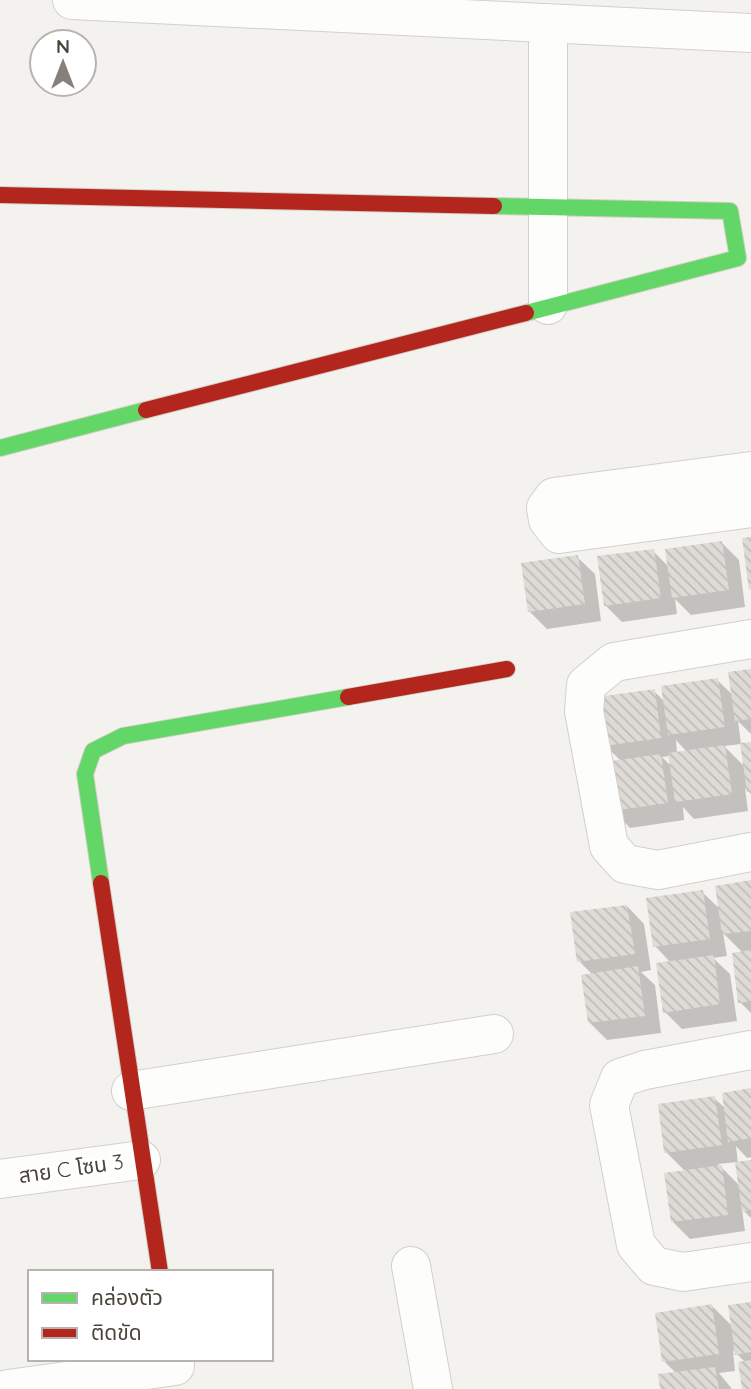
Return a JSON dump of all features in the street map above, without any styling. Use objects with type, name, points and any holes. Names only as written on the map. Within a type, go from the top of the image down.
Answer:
[{"type":"street","points":[[72,0],[751,33]]},
{"type":"street","points":[[548,23],[548,305]]},
{"type":"street","points":[[0,195],[730,211],[738,258],[0,448]]},
{"type":"street","points":[[751,471],[554,497],[546,508],[548,520],[559,534],[751,508]]},
{"type":"street","points":[[751,639],[614,662],[586,685],[584,711],[608,845],[625,864],[658,870],[751,852]]},
{"type":"street","points":[[160,1270],[85,774],[93,751],[123,736],[507,669]]},
{"type":"street","points":[[131,1091],[494,1034]]},
{"type":"street","points":[[751,1050],[645,1070],[620,1078],[608,1105],[636,1245],[654,1266],[683,1272],[751,1262]]},
{"type":"street","name":"สาย C โซน 3","points":[[0,1179],[141,1160]]},
{"type":"street","points":[[411,1266],[433,1389]]},
{"type":"street","points":[[8,1389],[176,1371]]},
{"type":"building","points":[[751,537],[751,589],[749,590],[742,538]]},
{"type":"building","points":[[722,541],[729,590],[672,598],[665,549]]},
{"type":"building","points":[[654,549],[661,598],[604,606],[597,556]]},
{"type":"building","points":[[578,555],[585,604],[528,612],[521,563]]},
{"type":"building","points":[[751,669],[751,719],[735,721],[728,672]]},
{"type":"building","points":[[718,678],[725,727],[668,735],[661,686]]},
{"type":"building","points":[[655,689],[661,738],[604,746],[597,697]]},
{"type":"building","points":[[751,742],[751,791],[747,792],[740,743]]},
{"type":"building","points":[[725,745],[732,794],[675,802],[668,753]]},
{"type":"building","points":[[661,754],[668,803],[611,811],[604,762]]},
{"type":"building","points":[[751,880],[751,931],[722,934],[715,886]]},
{"type":"building","points":[[703,890],[710,939],[653,947],[646,898]]},
{"type":"building","points":[[627,905],[635,954],[577,962],[570,912]]},
{"type":"building","points":[[751,950],[751,1001],[738,1003],[732,953]]},
{"type":"building","points":[[714,955],[720,1004],[663,1013],[656,963]]},
{"type":"building","points":[[638,966],[645,1016],[588,1023],[581,975]]},
{"type":"building","points":[[751,1088],[751,1138],[728,1142],[722,1093]]},
{"type":"building","points":[[715,1096],[722,1145],[664,1153],[658,1104]]},
{"type":"building","points":[[751,1160],[751,1210],[742,1212],[735,1162]]},
{"type":"building","points":[[722,1165],[728,1215],[671,1222],[664,1173]]},
{"type":"building","points":[[751,1302],[751,1352],[735,1355],[728,1305]]},
{"type":"building","points":[[712,1304],[719,1354],[662,1362],[655,1313]]},
{"type":"building","points":[[751,1360],[751,1389],[742,1389],[738,1362]]},
{"type":"building","points":[[715,1367],[719,1389],[660,1389],[658,1374]]},
{"type":"traffic: fast","points":[[494,206],[730,211],[738,258],[526,313]]},
{"type":"traffic: fast","points":[[0,448],[146,410]]},
{"type":"traffic: fast","points":[[101,883],[85,774],[93,751],[123,736],[348,697]]},
{"type":"traffic: jam","points":[[0,195],[494,206]]},
{"type":"traffic: jam","points":[[146,410],[526,313]]},
{"type":"traffic: jam","points":[[348,697],[507,669]]},
{"type":"traffic: jam","points":[[101,883],[160,1270]]}]
